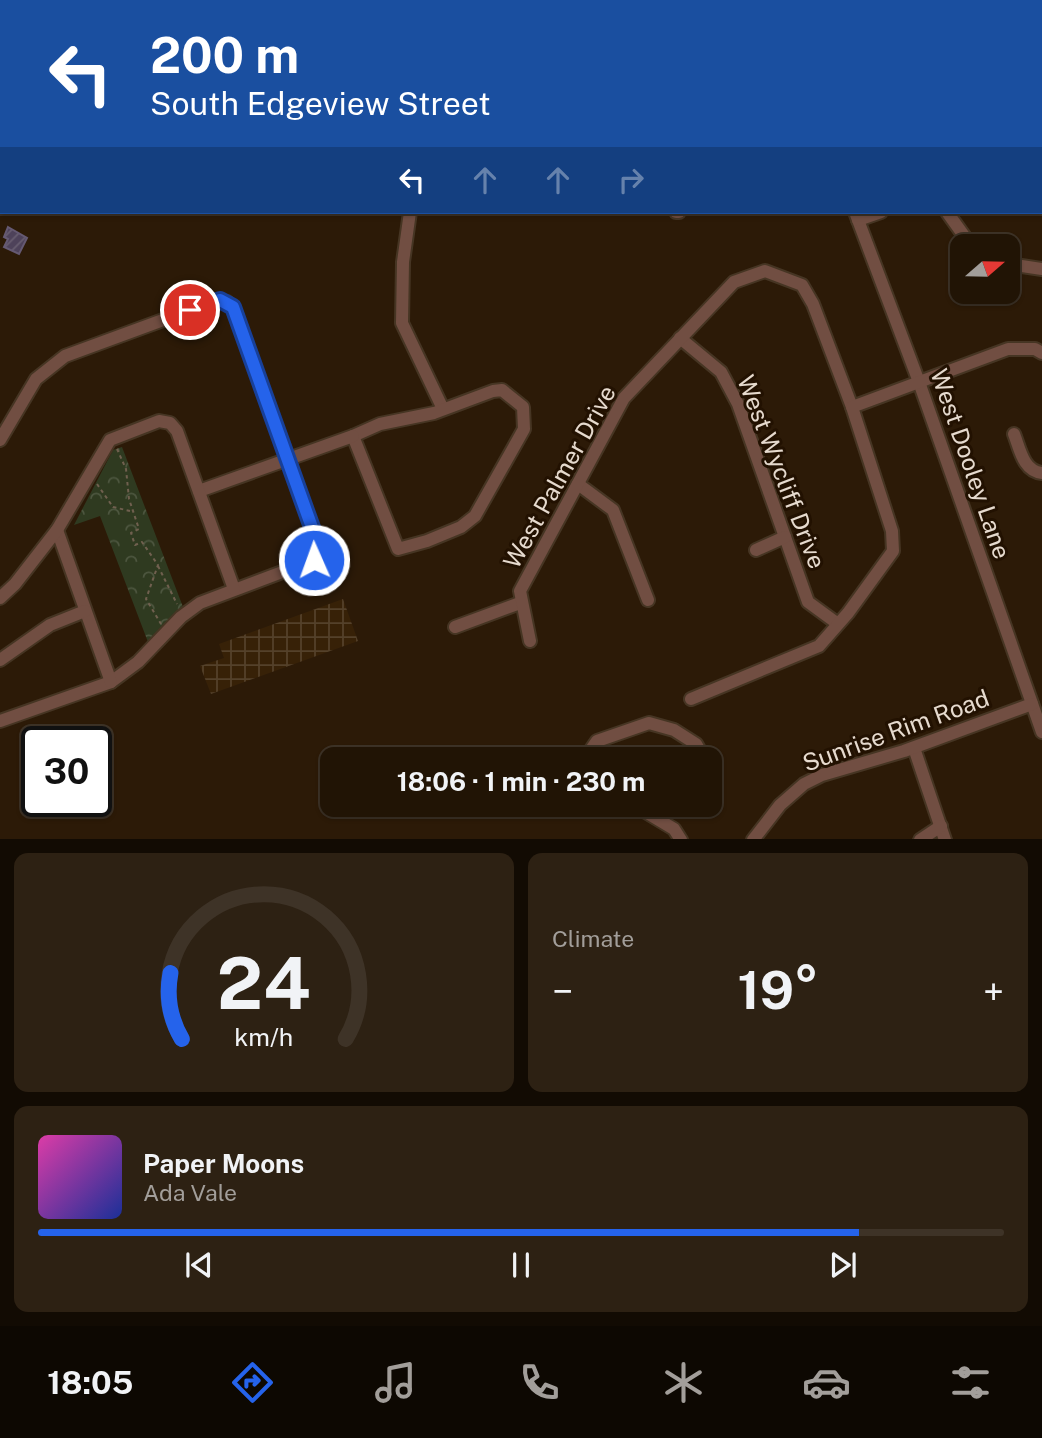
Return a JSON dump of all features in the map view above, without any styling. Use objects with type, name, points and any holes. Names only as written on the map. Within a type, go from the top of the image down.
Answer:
[{"type":"street","points":[[410,214],[403,262],[402,323],[443,410]]},
{"type":"street","points":[[948,214],[963,234]]},
{"type":"street","name":"West Dooley Lane","points":[[857,216],[919,382],[1042,732]]},
{"type":"street","points":[[1020,267],[1041,271]]},
{"type":"street","name":"West Palmer Drive","points":[[530,641],[520,603],[520,591],[624,398],[734,282],[765,271],[783,275],[802,285],[813,304],[852,407],[892,531],[893,551],[838,624]]},
{"type":"street","points":[[0,440],[30,386],[65,356],[212,302],[227,302],[233,307],[319,547],[318,555],[308,562],[200,603],[184,615],[138,663],[111,682],[0,721]]},
{"type":"street","name":"West Wycliff Drive","points":[[680,338],[721,372],[738,404],[808,603],[838,624]]},
{"type":"street","points":[[852,407],[1008,349],[1035,349],[1042,353]]},
{"type":"street","points":[[199,491],[380,424],[406,421],[493,391],[502,390],[523,407],[524,429],[475,516],[444,534],[398,549],[353,436]]},
{"type":"street","points":[[0,598],[15,584],[57,530],[89,478],[103,449],[113,439],[159,421],[170,423],[177,431],[234,589]]},
{"type":"street","points":[[1014,434],[1025,464],[1035,472],[1042,473]]},
{"type":"street","points":[[578,484],[613,510],[648,600]]},
{"type":"street","points":[[57,530],[111,682]]},
{"type":"street","points":[[757,550],[785,537]]},
{"type":"street","points":[[454,627],[520,603]]},
{"type":"street","points":[[0,660],[50,625],[85,611]]},
{"type":"street","points":[[691,699],[819,646],[838,624]]},
{"type":"street","name":"Sunrise Rim Road","points":[[753,839],[780,805],[804,784],[822,775],[914,748],[1032,704]]},
{"type":"street","points":[[593,747],[597,741],[649,723],[674,730],[698,747]]},
{"type":"street","points":[[914,748],[945,839]]},
{"type":"street","points":[[655,817],[674,829],[681,839]]},
{"type":"street","points":[[920,839],[941,826]]},
{"type":"path","points":[[113,439],[126,469],[131,511],[139,530],[131,533],[135,545],[142,542],[158,565],[166,586],[184,615]]},
{"type":"path","points":[[89,478],[113,507],[125,512],[131,511]]},
{"type":"path","points":[[158,565],[146,599],[168,631]]},
{"type":"shaded area","points":[[343,599],[358,641],[211,694],[200,666],[224,658],[219,644]]},
{"type":"green space","points":[[122,447],[183,607],[148,642],[100,516],[74,525],[113,450]]},
{"type":"building","points":[[8,227],[27,238],[19,254],[4,247],[8,239],[4,237]]},
{"type":"route","points":[[190,310],[220,300],[233,307],[319,547],[314,560]]}]
